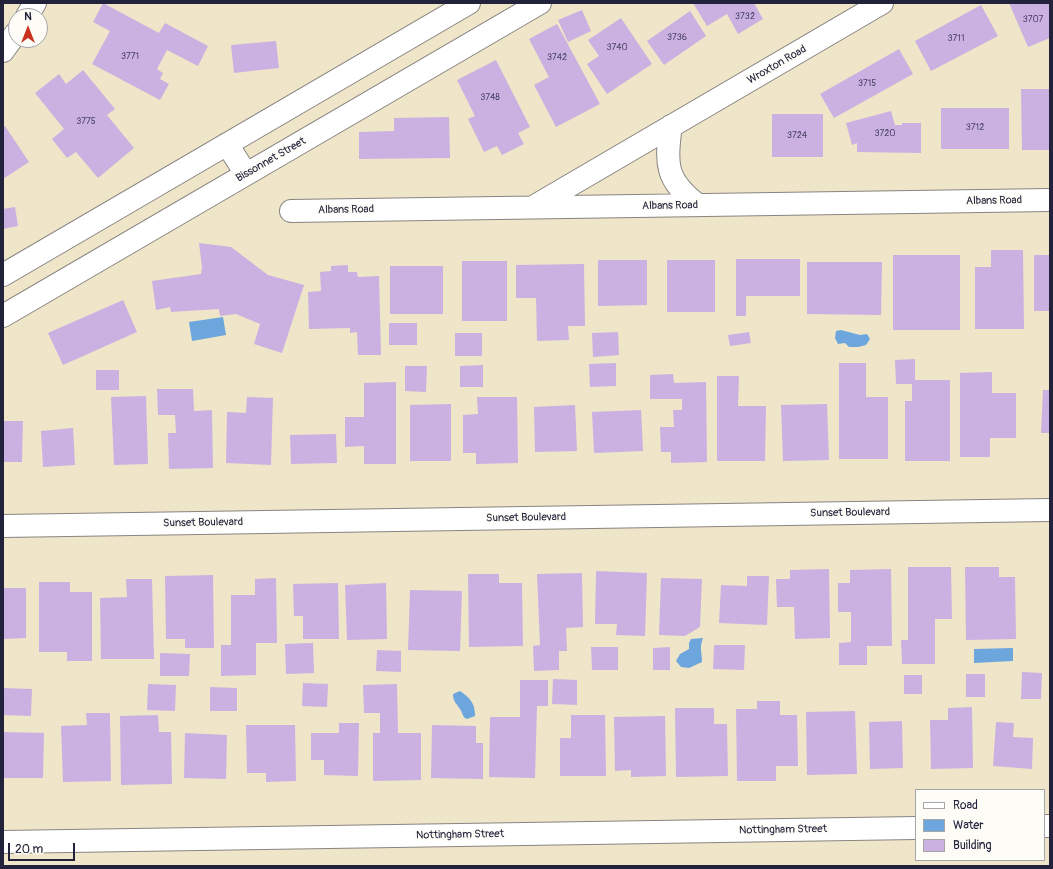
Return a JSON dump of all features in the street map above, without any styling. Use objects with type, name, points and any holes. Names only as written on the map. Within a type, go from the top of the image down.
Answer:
[{"type":"street","points":[[3,275],[469,3]]},
{"type":"street","name":"Bissonnet Street","points":[[3,316],[540,3]]},
{"type":"street","name":"Wroxton Road","points":[[532,208],[882,3]]},
{"type":"street","points":[[671,126],[668,146],[668,164],[673,180],[684,195],[698,205]]},
{"type":"street","points":[[228,144],[246,174]]},
{"type":"street","name":"Albans Road","points":[[291,211],[1050,200]]},
{"type":"street","name":"Sunset Boulevard","points":[[3,526],[1050,510]]},
{"type":"street","name":"Nottingham Street","points":[[3,842],[915,828]]},
{"type":"water","points":[[223,317],[226,335],[192,341],[189,322]]},
{"type":"water","points":[[841,330],[860,335],[867,334],[870,339],[866,345],[858,347],[849,347],[845,343],[838,344],[835,338],[836,331]]},
{"type":"water","points":[[703,638],[701,648],[702,662],[689,668],[681,667],[676,661],[680,654],[689,649],[691,639]]},
{"type":"water","points":[[1013,648],[1013,661],[974,663],[974,649]]},
{"type":"water","points":[[460,691],[471,701],[475,716],[467,719],[463,716],[453,696],[453,694]]},
{"type":"building","points":[[103,3],[159,33],[165,23],[208,46],[198,66],[167,50],[157,69],[163,73],[160,79],[169,84],[160,100],[92,64],[110,31],[93,22]]},
{"type":"building","points":[[693,3],[754,3],[763,19],[738,34],[727,14],[707,26]]},
{"type":"building","points":[[1009,3],[1050,3],[1050,38],[1028,47]]},
{"type":"building","points":[[981,5],[998,36],[931,71],[915,41]]},
{"type":"building","points":[[582,10],[591,31],[568,42],[558,20]]},
{"type":"building","points":[[690,11],[706,36],[664,65],[647,41]]},
{"type":"building","points":[[621,18],[652,64],[607,94],[587,64],[599,56],[588,40]]},
{"type":"building","points":[[557,24],[600,104],[556,127],[534,85],[549,77],[529,39]]},
{"type":"building","points":[[276,41],[279,68],[234,73],[231,45]]},
{"type":"building","points":[[899,49],[913,74],[834,118],[820,94]]},
{"type":"building","points":[[496,60],[530,127],[518,133],[524,144],[502,155],[497,146],[484,152],[468,119],[475,116],[457,80]]},
{"type":"building","points":[[83,70],[115,109],[107,115],[134,148],[98,178],[76,152],[67,158],[52,139],[64,129],[35,93],[59,74],[66,84]]},
{"type":"building","points":[[1021,89],[1050,89],[1050,150],[1022,150]]},
{"type":"building","points":[[941,108],[1009,108],[1009,149],[941,149]]},
{"type":"building","points":[[891,111],[895,125],[902,125],[902,123],[921,123],[921,153],[857,152],[857,143],[852,145],[846,123]]},
{"type":"building","points":[[772,114],[823,114],[823,157],[772,157]]},
{"type":"building","points":[[449,117],[450,158],[359,159],[359,132],[394,131],[394,118]]},
{"type":"building","points":[[5,126],[29,162],[3,179],[3,128]]},
{"type":"building","points":[[15,207],[18,226],[3,229],[3,209]]},
{"type":"building","points":[[199,243],[231,247],[268,275],[304,285],[282,353],[254,344],[260,324],[236,314],[220,316],[219,309],[171,312],[170,307],[156,310],[152,281],[201,274],[202,267]]},
{"type":"building","points":[[991,250],[1023,250],[1024,329],[975,329],[975,267],[991,267]]},
{"type":"building","points":[[893,255],[960,255],[960,330],[893,330]]},
{"type":"building","points":[[1034,255],[1050,255],[1050,311],[1034,311]]},
{"type":"building","points":[[736,259],[800,259],[800,296],[746,296],[746,316],[736,316]]},
{"type":"building","points":[[598,260],[647,260],[647,305],[598,306]]},
{"type":"building","points":[[667,260],[715,260],[715,312],[667,312]]},
{"type":"building","points":[[462,261],[507,261],[507,321],[462,321]]},
{"type":"building","points":[[807,262],[882,262],[881,315],[807,314]]},
{"type":"building","points":[[584,264],[585,326],[568,326],[569,340],[537,341],[536,298],[516,298],[516,265]]},
{"type":"building","points":[[348,265],[348,272],[357,272],[358,277],[379,276],[381,355],[358,355],[357,332],[350,333],[350,328],[309,329],[308,292],[321,291],[320,272],[331,271],[331,266]]},
{"type":"building","points":[[390,266],[443,266],[443,314],[390,314]]},
{"type":"building","points":[[123,300],[137,332],[63,365],[48,333]]},
{"type":"building","points":[[389,323],[417,323],[417,345],[389,345]]},
{"type":"building","points":[[618,332],[619,355],[593,357],[592,333]]},
{"type":"building","points":[[749,332],[751,343],[730,346],[728,335]]},
{"type":"building","points":[[455,333],[482,333],[482,356],[455,356]]},
{"type":"building","points":[[915,359],[915,380],[950,380],[950,461],[905,461],[905,401],[912,401],[912,384],[896,384],[895,360]]},
{"type":"building","points":[[616,363],[616,386],[590,387],[589,364]]},
{"type":"building","points":[[839,363],[866,363],[866,397],[888,397],[888,459],[839,459]]},
{"type":"building","points":[[483,365],[483,387],[460,387],[460,366]]},
{"type":"building","points":[[405,366],[427,366],[426,392],[405,391]]},
{"type":"building","points":[[96,370],[119,370],[119,390],[96,390]]},
{"type":"building","points":[[992,372],[992,393],[1016,393],[1016,438],[990,438],[990,457],[960,457],[960,373]]},
{"type":"building","points":[[673,374],[674,383],[706,382],[707,462],[671,463],[671,452],[661,452],[660,427],[674,427],[673,410],[682,410],[682,399],[650,399],[650,375]]},
{"type":"building","points":[[717,376],[739,376],[738,406],[766,406],[765,461],[717,461]]},
{"type":"building","points":[[396,382],[396,464],[364,464],[364,446],[345,447],[345,417],[364,417],[364,383]]},
{"type":"building","points":[[157,389],[193,389],[194,411],[212,410],[213,468],[169,469],[168,433],[176,433],[175,415],[158,415]]},
{"type":"building","points":[[1043,390],[1050,390],[1050,433],[1041,433]]},
{"type":"building","points":[[146,396],[148,464],[114,465],[111,397]]},
{"type":"building","points":[[247,397],[273,398],[271,465],[226,463],[227,412],[246,413]]},
{"type":"building","points":[[477,397],[517,397],[518,463],[476,464],[476,453],[463,453],[463,415],[478,414]]},
{"type":"building","points":[[451,404],[451,461],[410,461],[410,405]]},
{"type":"building","points":[[827,404],[829,460],[783,461],[781,405]]},
{"type":"building","points":[[575,405],[577,451],[535,452],[534,407]]},
{"type":"building","points":[[641,410],[643,451],[594,453],[592,412]]},
{"type":"building","points":[[3,421],[23,421],[22,462],[3,462]]},
{"type":"building","points":[[73,428],[75,465],[43,467],[41,431]]},
{"type":"building","points":[[336,434],[337,463],[291,464],[290,435]]},
{"type":"building","points":[[908,567],[951,567],[952,619],[935,619],[935,664],[902,664],[901,640],[908,640]]},
{"type":"building","points":[[965,567],[999,567],[999,577],[1015,577],[1016,639],[966,640]]},
{"type":"building","points":[[829,569],[830,638],[795,639],[794,607],[777,607],[776,579],[790,579],[790,570]]},
{"type":"building","points":[[891,569],[892,646],[867,646],[867,665],[839,665],[839,643],[851,642],[851,612],[838,612],[838,583],[850,583],[850,570]]},
{"type":"building","points":[[596,571],[647,573],[645,636],[616,635],[617,624],[595,624]]},
{"type":"building","points":[[582,573],[583,627],[566,628],[567,651],[559,651],[559,670],[534,671],[533,646],[540,645],[537,574]]},
{"type":"building","points":[[468,574],[499,574],[499,583],[522,583],[523,646],[469,647]]},
{"type":"building","points":[[213,575],[214,648],[185,648],[185,639],[166,639],[165,576]]},
{"type":"building","points":[[747,576],[769,576],[767,625],[719,623],[721,585],[747,586]]},
{"type":"building","points":[[276,578],[277,643],[256,643],[256,675],[221,676],[221,645],[231,645],[231,595],[255,595],[255,579]]},
{"type":"building","points":[[661,578],[702,579],[700,627],[685,636],[659,635]]},
{"type":"building","points":[[126,579],[152,579],[154,659],[101,659],[100,598],[127,597]]},
{"type":"building","points":[[39,582],[70,582],[70,592],[92,592],[92,661],[67,661],[67,652],[39,652]]},
{"type":"building","points":[[338,583],[339,639],[303,639],[303,616],[294,616],[293,584]]},
{"type":"building","points":[[386,583],[387,639],[347,640],[345,585]]},
{"type":"building","points":[[3,588],[26,588],[26,638],[3,639]]},
{"type":"building","points":[[410,590],[462,591],[460,651],[408,650]]},
{"type":"building","points":[[313,643],[314,673],[286,674],[285,644]]},
{"type":"building","points":[[714,645],[745,645],[744,670],[713,669]]},
{"type":"building","points":[[591,647],[618,647],[618,670],[592,670]]},
{"type":"building","points":[[670,647],[670,670],[653,670],[653,648]]},
{"type":"building","points":[[377,650],[401,651],[401,672],[376,671]]},
{"type":"building","points":[[160,653],[190,654],[189,676],[160,676]]},
{"type":"building","points":[[1022,672],[1042,673],[1041,699],[1021,699]]},
{"type":"building","points":[[966,674],[985,674],[985,697],[966,697]]},
{"type":"building","points":[[904,675],[922,675],[922,694],[904,694]]},
{"type":"building","points":[[553,679],[577,680],[577,705],[552,704]]},
{"type":"building","points":[[520,680],[548,680],[548,706],[537,706],[535,778],[489,777],[490,717],[520,717]]},
{"type":"building","points":[[303,683],[328,684],[327,707],[302,706]]},
{"type":"building","points":[[148,684],[176,685],[175,711],[147,710]]},
{"type":"building","points":[[397,684],[398,733],[421,733],[421,780],[373,781],[373,733],[380,733],[380,713],[364,713],[363,685]]},
{"type":"building","points":[[210,687],[237,688],[237,711],[210,711]]},
{"type":"building","points":[[3,688],[32,689],[31,716],[3,715]]},
{"type":"building","points":[[757,701],[780,701],[780,715],[797,715],[798,766],[776,766],[776,781],[737,781],[736,709],[757,709]]},
{"type":"building","points":[[972,707],[973,768],[931,769],[930,720],[948,720],[948,708]]},
{"type":"building","points":[[675,708],[714,708],[714,724],[727,724],[728,776],[676,777]]},
{"type":"building","points":[[855,711],[857,774],[807,775],[806,712]]},
{"type":"building","points":[[86,713],[110,713],[111,781],[63,782],[61,726],[87,725]]},
{"type":"building","points":[[158,715],[159,732],[171,732],[172,784],[121,785],[120,716]]},
{"type":"building","points":[[571,715],[605,715],[606,776],[560,776],[560,738],[571,738]]},
{"type":"building","points":[[665,716],[666,776],[631,777],[631,770],[615,771],[614,717]]},
{"type":"building","points":[[902,721],[903,768],[870,769],[869,722]]},
{"type":"building","points":[[996,722],[1014,723],[1013,737],[1033,738],[1032,769],[993,766]]},
{"type":"building","points":[[339,723],[359,723],[358,776],[324,775],[324,760],[311,760],[311,733],[339,733]]},
{"type":"building","points":[[246,725],[295,725],[296,781],[266,782],[266,773],[247,773]]},
{"type":"building","points":[[432,725],[476,726],[476,743],[483,743],[483,779],[431,778]]},
{"type":"building","points":[[4,732],[44,733],[43,778],[3,778]]},
{"type":"building","points":[[185,733],[227,735],[226,779],[184,778]]}]
